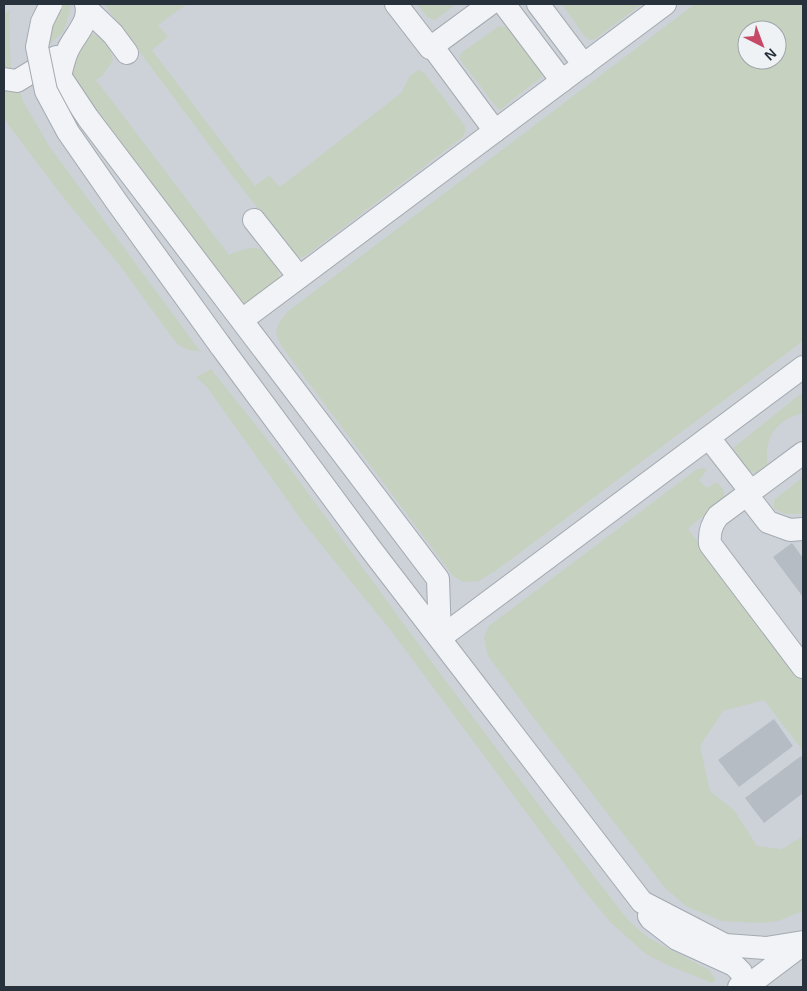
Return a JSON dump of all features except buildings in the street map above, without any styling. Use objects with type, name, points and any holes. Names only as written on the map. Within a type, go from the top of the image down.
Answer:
[{"type":"lane","points":[[51,4],[42,22],[37,47],[46,90],[68,132],[116,201],[370,548],[642,902],[651,919],[677,939],[734,965],[741,972],[744,981],[739,987]]},
{"type":"lane","points":[[396,4],[430,48],[490,4]]},
{"type":"lane","points":[[504,4],[577,70]]},
{"type":"lane","points":[[520,4],[577,70]]},
{"type":"lane","points":[[538,4],[577,70]]},
{"type":"lane","points":[[550,4],[577,70]]},
{"type":"lane","points":[[242,320],[665,4]]},
{"type":"lane","points":[[87,6],[83,28],[67,50],[60,76],[88,118],[438,578],[440,638]]},
{"type":"lane","points":[[87,6],[113,34],[127,53]]},
{"type":"lane","points":[[432,46],[495,131]]},
{"type":"lane","points":[[4,79],[17,81],[67,50]]},
{"type":"lane","points":[[254,220],[299,277]]},
{"type":"lane","points":[[440,638],[803,367]]},
{"type":"lane","points":[[705,440],[739,495],[747,494]]},
{"type":"lane","points":[[803,453],[718,516],[710,531],[710,544],[803,667]]},
{"type":"lane","points":[[747,494],[768,522],[790,530],[803,529]]},
{"type":"lane","points":[[642,902],[726,945],[766,948],[803,943]]},
{"type":"lane","points":[[746,987],[803,943]]},
{"type":"shaded area","points":[[4,4],[803,4],[803,987],[4,987]]},
{"type":"green space","points":[[56,4],[71,4],[63,32],[48,46]]},
{"type":"green space","points":[[104,4],[187,4],[158,25],[168,37],[152,50],[255,186],[269,175],[280,187],[401,93],[410,76],[418,70],[426,75],[465,126],[465,132],[463,137],[304,257],[296,257],[230,173]]},
{"type":"green space","points":[[417,4],[456,4],[435,20],[428,18]]},
{"type":"green space","points":[[562,4],[642,4],[591,40],[585,37]]},
{"type":"green space","points":[[695,4],[803,4],[803,341],[498,569],[479,581],[463,582],[453,576],[282,347],[276,332],[287,312]]},
{"type":"green space","points":[[10,9],[11,70],[4,68],[4,14]]},
{"type":"green space","points":[[499,26],[507,27],[542,76],[500,110],[459,58],[461,53]]},
{"type":"green space","points":[[91,33],[106,44],[111,51],[113,60],[103,75],[96,80],[229,255],[247,249],[260,249],[267,254],[278,270],[279,279],[247,304],[239,304],[68,83],[78,40]]},
{"type":"green space","points":[[4,87],[19,89],[23,101],[49,146],[200,351],[188,350],[177,344],[118,263],[66,201],[4,119]]},
{"type":"green space","points":[[211,369],[289,467],[439,672],[628,920],[647,937],[709,970],[716,980],[712,983],[665,964],[646,954],[611,923],[583,889],[392,632],[302,521],[207,387],[196,377]]},
{"type":"green space","points":[[803,392],[803,413],[785,420],[779,425],[770,439],[767,456],[768,466],[758,474],[754,473],[743,464],[733,448]]},
{"type":"green space","points":[[704,468],[707,470],[699,480],[707,488],[717,482],[723,489],[725,497],[688,529],[803,680],[803,751],[764,700],[723,711],[700,746],[710,791],[734,810],[757,846],[782,849],[803,836],[803,911],[778,921],[759,923],[721,921],[686,906],[665,888],[488,656],[484,637],[489,626],[697,469]]},
{"type":"green space","points":[[803,477],[803,514],[785,514],[774,509],[774,500]]}]
